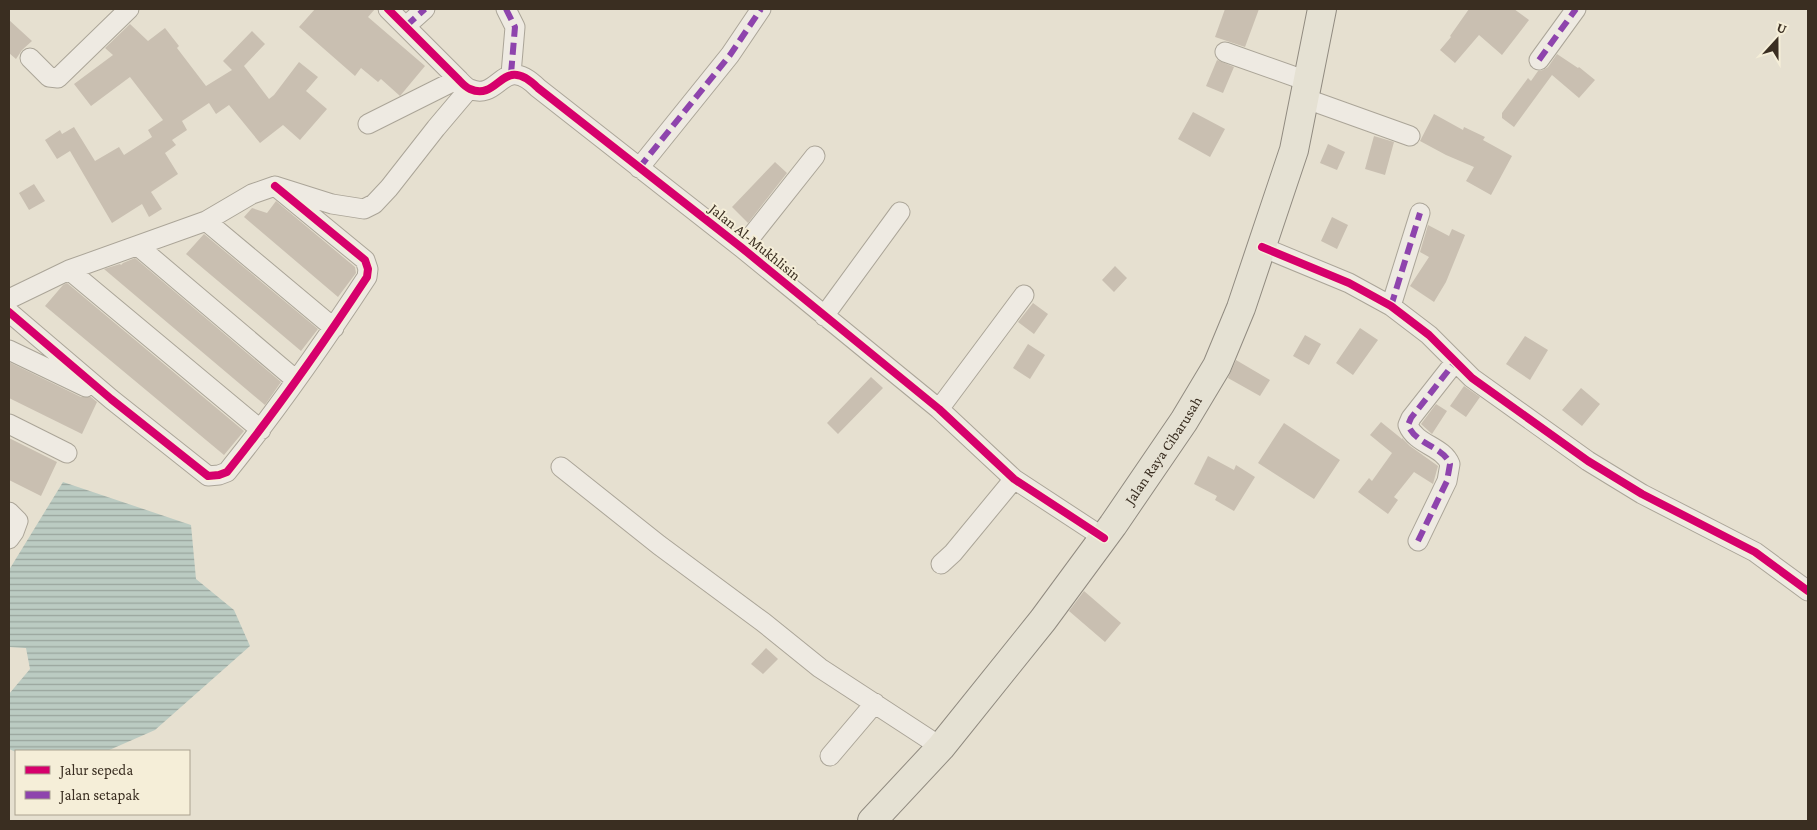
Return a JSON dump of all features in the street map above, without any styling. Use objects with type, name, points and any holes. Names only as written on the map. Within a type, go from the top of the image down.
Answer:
[{"type":"main road","name":"Jalan Raya Cibarusah","points":[[872,821],[941,747],[1043,620],[1104,538],[1184,421],[1217,366],[1241,308],[1294,150],[1322,9]]},
{"type":"street","points":[[30,58],[49,76],[58,78],[129,9]]},
{"type":"street","points":[[388,9],[463,84],[480,91],[494,86],[511,74],[515,28],[506,9]]},
{"type":"street","points":[[406,26],[425,9]]},
{"type":"street","points":[[639,168],[730,55],[761,9]]},
{"type":"street","points":[[1540,60],[1576,9]]},
{"type":"street","points":[[1225,52],[1305,90],[1410,136]]},
{"type":"street","name":"Jalan Al-Mukhlisin","points":[[511,74],[520,74],[528,78],[538,88],[742,248],[939,409],[1014,479],[1104,538]]},
{"type":"street","points":[[368,124],[463,84]]},
{"type":"street","points":[[9,299],[69,270],[206,221],[252,194],[275,186],[332,204],[364,209],[374,204],[389,188],[436,128],[463,84]]},
{"type":"street","points":[[742,248],[815,156]]},
{"type":"street","points":[[9,312],[111,399],[208,476],[227,472],[261,430],[334,328],[367,277],[366,260],[275,186]]},
{"type":"street","points":[[824,316],[900,212]]},
{"type":"street","points":[[1391,306],[1420,213]]},
{"type":"street","points":[[206,221],[334,328]]},
{"type":"street","points":[[138,246],[296,380]]},
{"type":"street","points":[[1262,247],[1349,283],[1391,306],[1429,335],[1472,378],[1600,468],[1649,497],[1755,552],[1808,591]]},
{"type":"street","points":[[69,270],[261,430]]},
{"type":"street","points":[[939,409],[1024,295]]},
{"type":"street","points":[[9,350],[111,399]]},
{"type":"street","points":[[1418,540],[1447,481],[1450,464],[1445,456],[1412,433],[1408,425],[1411,418],[1455,362]]},
{"type":"street","points":[[9,424],[67,453]]},
{"type":"street","points":[[561,467],[659,545],[763,622],[820,668],[941,747]]},
{"type":"street","points":[[941,564],[953,553],[1014,479]]},
{"type":"street","points":[[9,512],[18,521],[11,536]]},
{"type":"street","points":[[830,756],[875,703]]},
{"type":"shaded area","points":[[63,482],[191,525],[196,579],[234,610],[250,646],[155,730],[109,750],[15,750],[15,752],[9,749],[9,694],[30,669],[26,648],[9,647],[9,570]]},
{"type":"building","points":[[315,9],[375,9],[368,17],[425,66],[400,96],[381,79],[378,82],[361,68],[355,76],[299,27]]},
{"type":"building","points":[[1225,9],[1259,9],[1245,47],[1215,37]]},
{"type":"building","points":[[1469,9],[1514,9],[1529,20],[1502,55],[1479,35],[1455,63],[1440,50]]},
{"type":"building","points":[[9,20],[32,41],[16,59],[9,53]]},
{"type":"building","points":[[130,24],[148,41],[165,28],[179,46],[177,48],[206,86],[232,70],[223,61],[252,31],[265,44],[244,66],[269,99],[299,62],[318,77],[306,91],[327,109],[300,140],[283,125],[260,143],[229,105],[216,114],[209,103],[182,121],[187,130],[172,140],[176,145],[165,153],[178,174],[151,192],[162,209],[149,217],[142,204],[112,223],[70,151],[57,159],[45,140],[60,130],[62,134],[74,127],[95,161],[119,147],[124,155],[152,137],[148,130],[163,120],[130,77],[91,106],[74,84],[113,55],[105,48]]},
{"type":"building","points":[[1557,54],[1579,67],[1595,80],[1579,98],[1552,75],[1514,127],[1502,118],[1502,113],[1528,78],[1531,81],[1538,71],[1548,67]]},
{"type":"building","points":[[1217,60],[1234,67],[1223,93],[1206,86]]},
{"type":"building","points":[[1193,112],[1225,129],[1210,157],[1178,139]]},
{"type":"building","points":[[1434,114],[1463,130],[1464,127],[1485,137],[1483,140],[1512,156],[1491,195],[1466,181],[1474,167],[1420,141]]},
{"type":"building","points":[[1374,136],[1394,142],[1385,175],[1365,169]]},
{"type":"building","points":[[1328,144],[1345,152],[1337,170],[1320,163]]},
{"type":"building","points":[[775,162],[787,173],[748,223],[732,207]]},
{"type":"building","points":[[34,184],[45,201],[29,210],[19,193]]},
{"type":"building","points":[[276,201],[355,267],[356,273],[338,297],[244,217],[252,208],[267,213]]},
{"type":"building","points":[[1332,217],[1348,225],[1337,249],[1321,241]]},
{"type":"building","points":[[1428,225],[1449,236],[1452,229],[1465,235],[1446,282],[1434,302],[1410,286],[1429,257],[1420,252]]},
{"type":"building","points":[[204,234],[318,329],[301,351],[186,254]]},
{"type":"building","points":[[135,258],[281,382],[265,405],[104,269],[121,265]]},
{"type":"building","points":[[1115,266],[1127,278],[1114,292],[1102,280]]},
{"type":"building","points":[[67,283],[244,431],[224,455],[45,306],[63,285]]},
{"type":"building","points":[[1033,303],[1048,314],[1034,334],[1018,322]]},
{"type":"building","points":[[1360,328],[1378,340],[1353,375],[1336,363]]},
{"type":"building","points":[[1305,335],[1321,344],[1309,365],[1293,356]]},
{"type":"building","points":[[1525,336],[1548,350],[1530,380],[1506,364]]},
{"type":"building","points":[[1028,344],[1045,355],[1030,379],[1013,368]]},
{"type":"building","points":[[1236,360],[1270,380],[1260,396],[1228,378]]},
{"type":"building","points":[[9,362],[81,397],[91,397],[97,402],[82,434],[9,398]]},
{"type":"building","points":[[871,377],[883,388],[838,434],[827,423]]},
{"type":"building","points":[[1464,386],[1480,397],[1466,417],[1450,406]]},
{"type":"building","points":[[1581,388],[1600,404],[1582,426],[1562,410]]},
{"type":"building","points":[[1436,404],[1447,411],[1432,434],[1421,424]]},
{"type":"building","points":[[1381,422],[1438,466],[1433,484],[1414,472],[1394,497],[1398,500],[1388,514],[1358,492],[1369,478],[1372,481],[1392,453],[1370,435]]},
{"type":"building","points":[[1284,423],[1340,460],[1314,499],[1258,463]]},
{"type":"building","points":[[9,438],[57,462],[41,496],[9,480]]},
{"type":"building","points":[[1208,456],[1234,470],[1236,465],[1255,477],[1234,511],[1215,500],[1217,496],[1194,484]]},
{"type":"building","points":[[1084,591],[1121,623],[1105,642],[1069,611]]},
{"type":"building","points":[[766,648],[778,659],[763,674],[751,664]]},
{"type":"marked path","points":[[406,26],[425,9]]},
{"type":"marked path","points":[[506,9],[515,27],[511,74]]},
{"type":"marked path","points":[[639,168],[730,55],[761,9]]},
{"type":"marked path","points":[[1539,60],[1576,9]]},
{"type":"marked path","points":[[1391,306],[1420,213]]},
{"type":"marked path","points":[[1418,541],[1447,481],[1450,464],[1442,453],[1417,437],[1408,425],[1411,418],[1455,362]]},
{"type":"cycle path","points":[[388,9],[468,88],[480,91],[488,89],[509,76],[516,75],[526,78],[742,248],[939,409],[1014,479],[1104,538]]},
{"type":"cycle path","points":[[9,312],[111,399],[208,476],[227,472],[264,425],[367,277],[368,269],[365,260],[275,186]]},
{"type":"cycle path","points":[[1262,247],[1349,283],[1391,306],[1429,335],[1472,378],[1588,461],[1642,494],[1755,552],[1808,591]]}]
